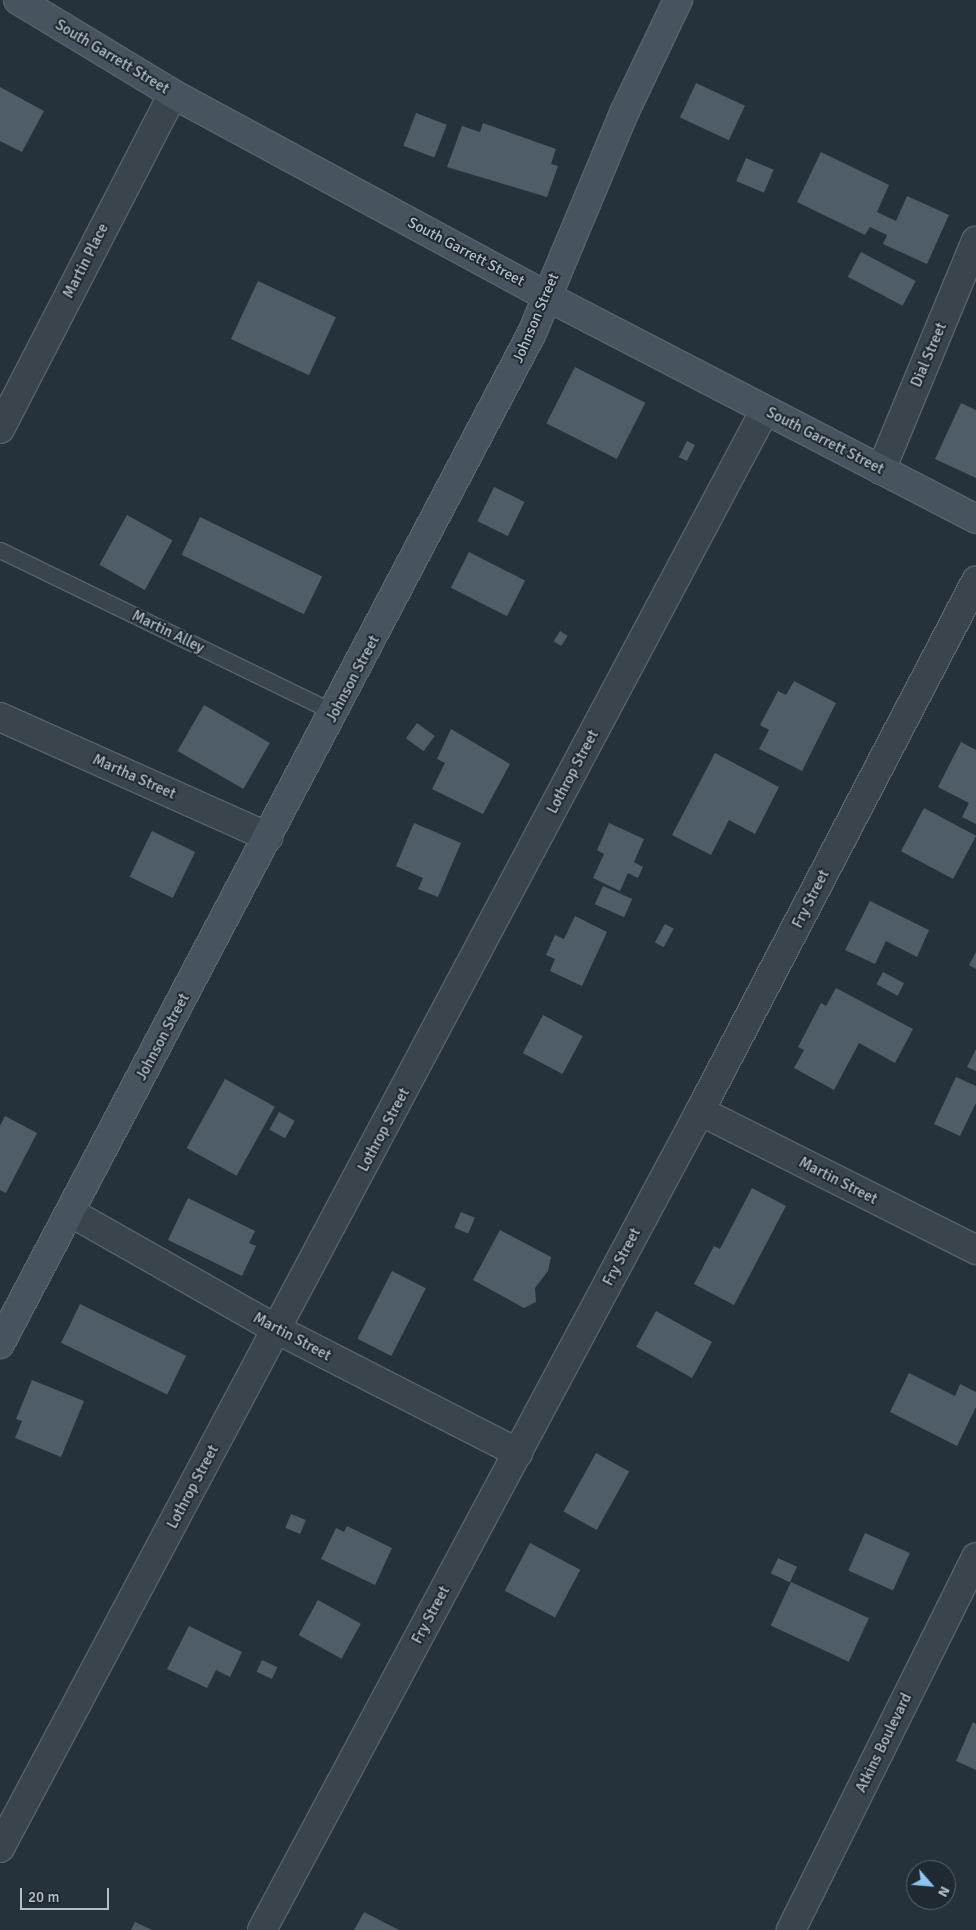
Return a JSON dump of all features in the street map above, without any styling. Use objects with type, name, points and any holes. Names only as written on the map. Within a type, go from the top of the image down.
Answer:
[{"type":"street","name":"South Garrett Street","points":[[18,0],[173,94],[546,296],[976,519]]},
{"type":"street","name":"Johnson Street","points":[[0,1344],[335,713],[532,333],[546,296],[678,0]]},
{"type":"street","name":"Martin Place","points":[[0,429],[173,94]]},
{"type":"street","name":"Dial Street","points":[[881,470],[976,241]]},
{"type":"street","name":"Lothrop Street","points":[[0,1848],[278,1330],[765,410]]},
{"type":"street","name":"Fry Street","points":[[262,1930],[700,1111],[976,581]]},
{"type":"street","name":"Martha Street","points":[[0,717],[268,837]]},
{"type":"street","name":"Martin Street","points":[[700,1111],[976,1250]]},
{"type":"street","name":"Martin Street","points":[[70,1212],[278,1330],[518,1454]]},
{"type":"street","name":"Atkins Boulevard","points":[[791,1930],[976,1557]]},
{"type":"lane","name":"Martin Alley","points":[[0,550],[335,713]]},
{"type":"building","points":[[696,83],[745,106],[729,140],[680,117]]},
{"type":"building","points":[[0,87],[44,111],[22,152],[0,141]]},
{"type":"building","points":[[416,113],[447,125],[434,158],[403,146]]},
{"type":"building","points":[[483,123],[556,149],[551,164],[558,166],[547,197],[447,167],[462,126],[480,132]]},
{"type":"building","points":[[821,152],[889,185],[877,212],[896,221],[907,196],[949,215],[927,264],[883,244],[887,235],[870,227],[865,235],[797,202]]},
{"type":"building","points":[[746,158],[774,170],[764,193],[736,181]]},
{"type":"building","points":[[861,252],[916,281],[903,306],[848,277]]},
{"type":"building","points":[[258,281],[336,317],[309,375],[231,339]]},
{"type":"building","points":[[575,367],[645,403],[617,459],[546,423]]},
{"type":"building","points":[[961,403],[976,410],[976,478],[935,459]]},
{"type":"building","points":[[687,441],[695,445],[687,461],[679,457]]},
{"type":"building","points":[[494,487],[525,502],[508,536],[477,521]]},
{"type":"building","points":[[127,515],[172,540],[145,590],[99,565]]},
{"type":"building","points":[[200,517],[322,577],[304,614],[182,555]]},
{"type":"building","points":[[469,552],[525,581],[507,616],[451,588]]},
{"type":"building","points":[[560,631],[568,636],[561,646],[554,641]]},
{"type":"building","points":[[794,681],[836,703],[802,771],[759,749],[769,730],[760,725],[778,691],[786,695]]},
{"type":"building","points":[[204,705],[270,743],[243,789],[178,751]]},
{"type":"building","points":[[417,723],[435,736],[424,751],[406,738]]},
{"type":"building","points":[[451,729],[510,764],[483,814],[432,789],[445,763],[437,759]]},
{"type":"building","points":[[961,742],[976,750],[976,824],[962,817],[969,803],[938,787]]},
{"type":"building","points":[[715,753],[779,787],[755,834],[729,820],[711,855],[672,835]]},
{"type":"building","points":[[924,808],[976,836],[953,879],[901,851]]},
{"type":"building","points":[[414,823],[461,843],[438,897],[418,889],[423,878],[396,866]]},
{"type":"building","points":[[609,823],[644,839],[634,862],[643,867],[638,878],[628,873],[620,891],[593,878],[604,854],[597,850]]},
{"type":"building","points":[[152,831],[195,852],[173,898],[130,877]]},
{"type":"building","points":[[603,886],[632,899],[624,917],[595,904]]},
{"type":"building","points":[[870,901],[929,930],[917,957],[886,941],[875,964],[845,950]]},
{"type":"building","points":[[575,916],[607,932],[582,986],[550,971],[555,959],[546,955],[555,935],[564,939]]},
{"type":"building","points":[[665,924],[674,929],[664,947],[655,942]]},
{"type":"building","points":[[976,952],[976,969],[969,965]]},
{"type":"building","points":[[883,972],[904,983],[898,996],[876,984]]},
{"type":"building","points":[[836,988],[913,1029],[895,1063],[859,1043],[834,1090],[794,1068],[804,1050],[798,1047],[821,1003],[826,1006]]},
{"type":"building","points":[[543,1015],[583,1036],[563,1074],[523,1053]]},
{"type":"building","points":[[976,1049],[976,1071],[967,1067]]},
{"type":"building","points":[[956,1077],[976,1086],[976,1103],[960,1136],[934,1124]]},
{"type":"building","points":[[225,1079],[275,1107],[237,1176],[187,1148]]},
{"type":"building","points":[[279,1112],[295,1121],[285,1138],[269,1129]]},
{"type":"building","points":[[5,1116],[37,1133],[6,1193],[0,1190],[0,1126]]},
{"type":"building","points":[[752,1188],[786,1206],[734,1305],[694,1284],[714,1246],[720,1249]]},
{"type":"building","points":[[188,1198],[255,1231],[249,1243],[256,1246],[242,1276],[168,1240]]},
{"type":"building","points":[[461,1212],[475,1218],[468,1234],[454,1228]]},
{"type":"building","points":[[500,1230],[551,1257],[548,1271],[535,1288],[536,1302],[524,1308],[473,1280]]},
{"type":"building","points":[[392,1271],[426,1288],[391,1356],[357,1339]]},
{"type":"building","points":[[80,1304],[186,1356],[167,1394],[61,1343]]},
{"type":"building","points":[[656,1311],[712,1342],[692,1378],[636,1347]]},
{"type":"building","points":[[909,1373],[955,1396],[960,1384],[976,1392],[976,1407],[957,1446],[890,1412]]},
{"type":"building","points":[[32,1380],[84,1401],[61,1457],[15,1438],[22,1421],[16,1419]]},
{"type":"building","points":[[596,1453],[629,1471],[597,1530],[564,1512]]},
{"type":"building","points":[[291,1514],[306,1520],[300,1534],[285,1528]]},
{"type":"building","points":[[347,1526],[392,1548],[375,1585],[321,1559],[336,1528],[344,1532]]},
{"type":"building","points":[[865,1533],[910,1553],[893,1590],[848,1570]]},
{"type":"building","points":[[530,1543],[580,1570],[555,1617],[505,1591]]},
{"type":"building","points":[[778,1558],[797,1567],[790,1582],[771,1573]]},
{"type":"building","points":[[791,1582],[869,1618],[849,1662],[771,1626]]},
{"type":"building","points":[[318,1600],[361,1624],[341,1659],[299,1635]]},
{"type":"building","points":[[189,1626],[242,1652],[230,1677],[216,1670],[207,1688],[167,1669]]},
{"type":"building","points":[[262,1660],[277,1667],[272,1679],[257,1672]]},
{"type":"building","points":[[973,1722],[976,1724],[976,1770],[956,1761]]},
{"type":"building","points":[[364,1912],[399,1930],[354,1930]]},
{"type":"building","points":[[135,1922],[152,1930],[131,1930]]}]
